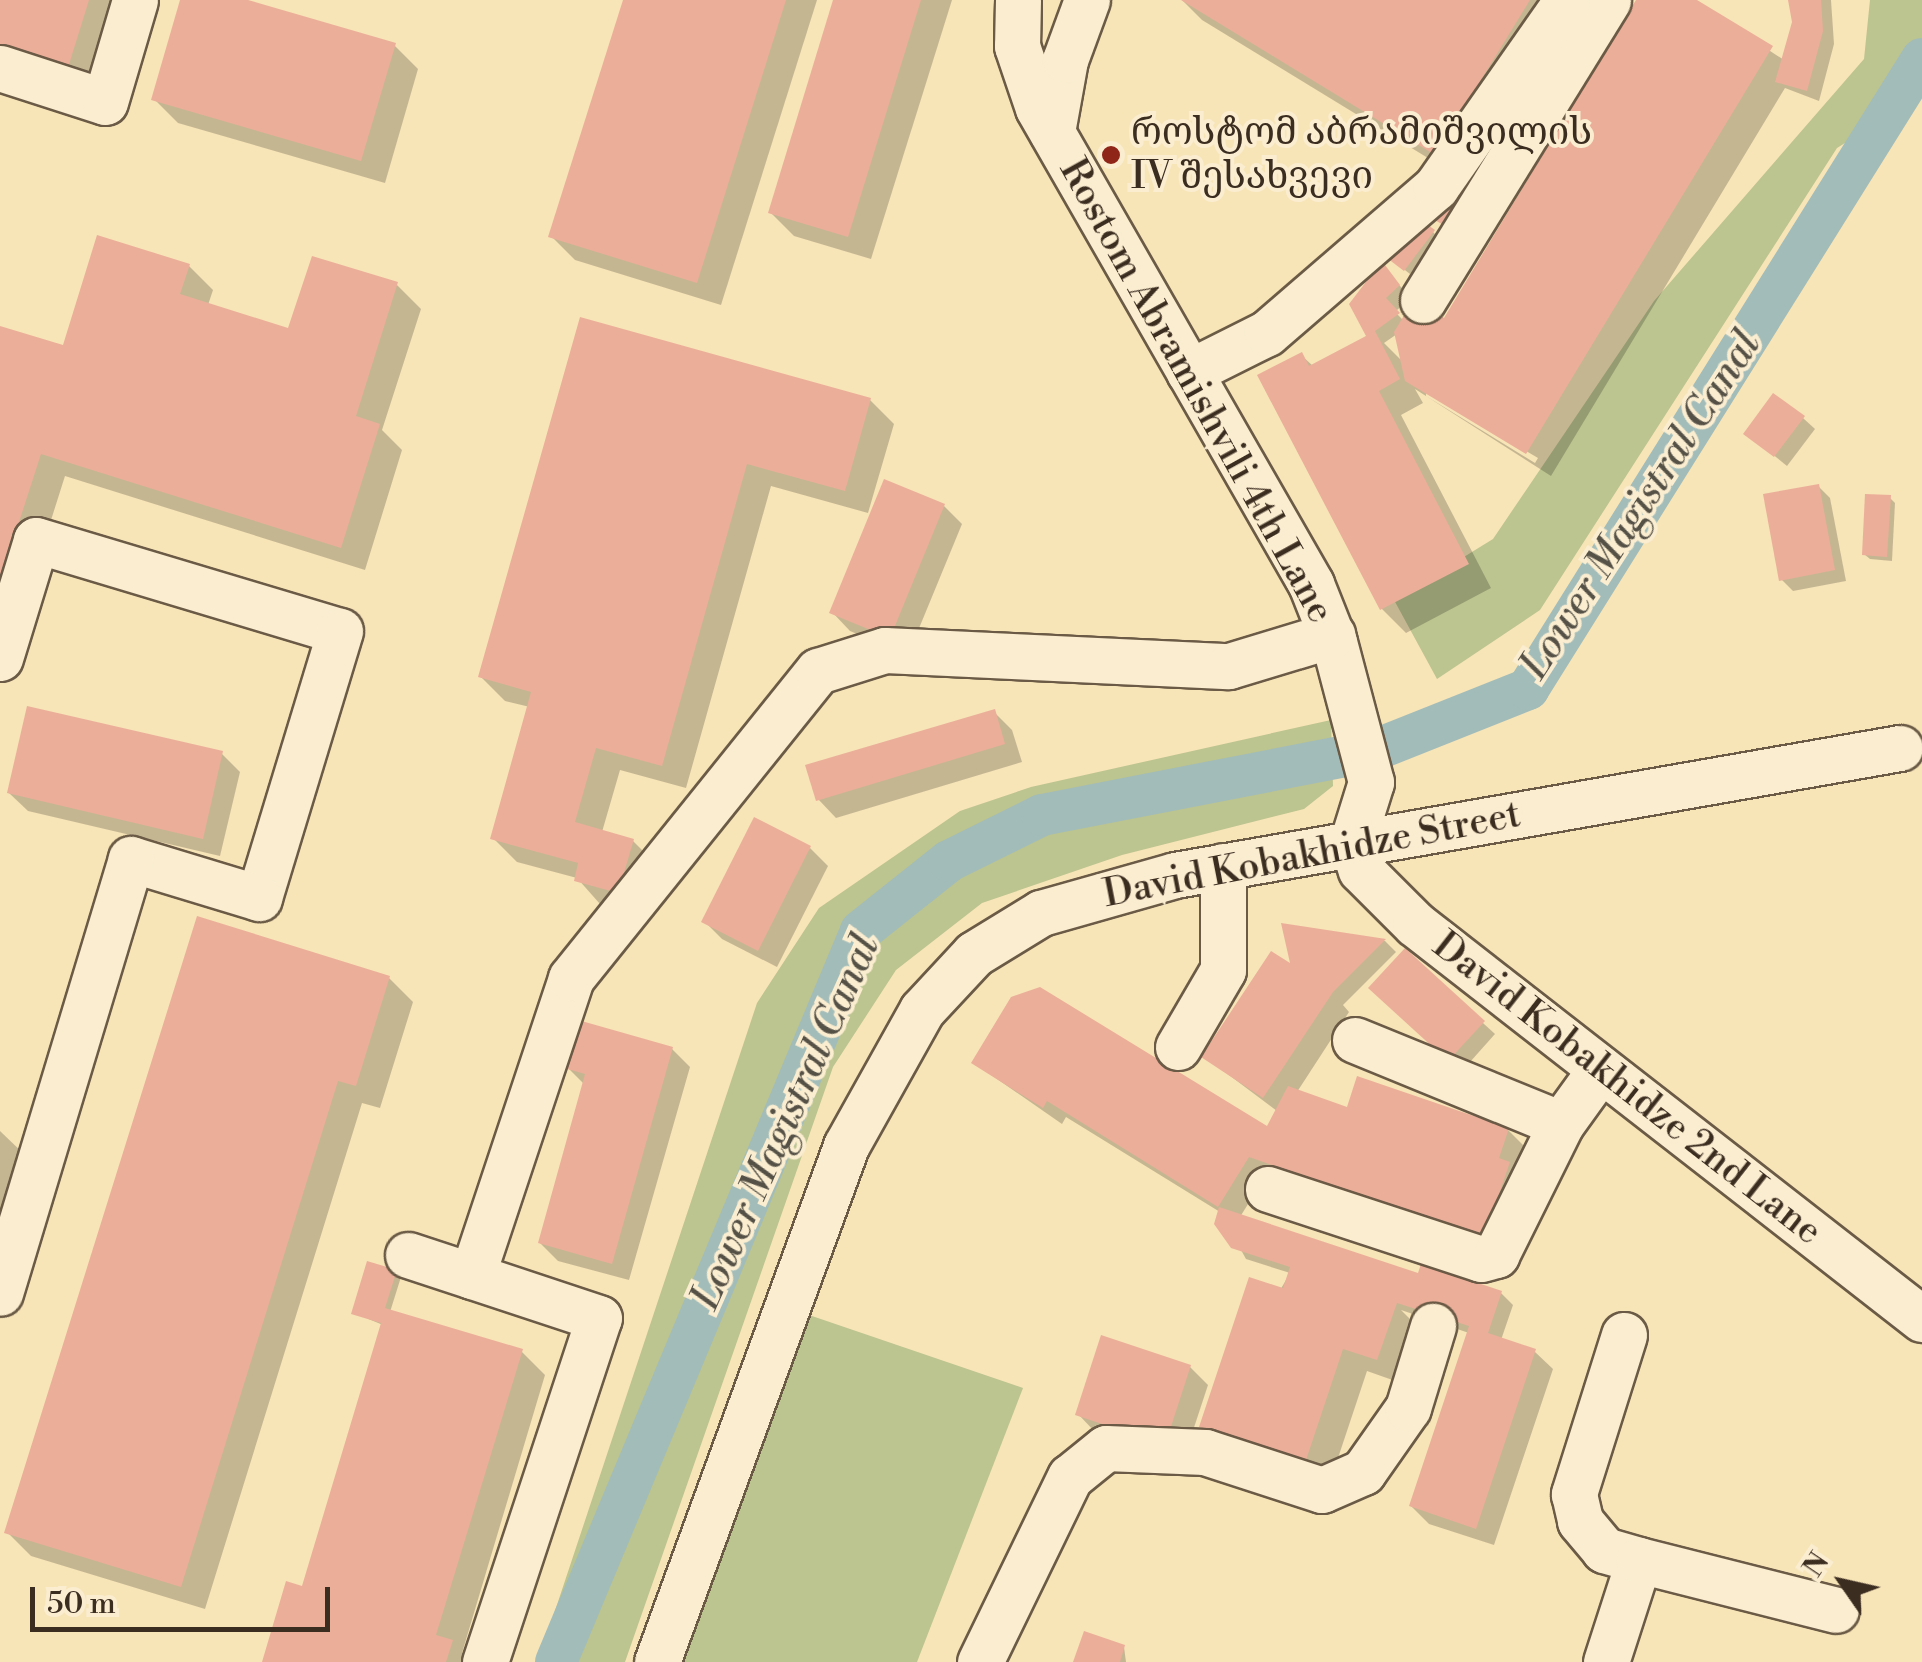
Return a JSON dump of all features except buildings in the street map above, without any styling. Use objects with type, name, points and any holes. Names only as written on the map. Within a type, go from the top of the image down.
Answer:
[{"type":"street","points":[[0,68],[105,102],[135,0]]},
{"type":"street","name":"Rostom Abramishvili 4th Lane","points":[[1018,0],[1017,46],[1052,132],[1311,584],[1332,635],[1371,782],[1352,842]]},
{"type":"street","points":[[1052,132],[1065,60],[1087,0]]},
{"type":"street","points":[[1190,372],[1267,333],[1436,187],[1567,0]]},
{"type":"street","points":[[1422,300],[1608,0]]},
{"type":"street","points":[[0,658],[36,540],[340,632],[260,898],[131,860],[0,1293]]},
{"type":"street","points":[[472,1276],[571,978],[818,671],[885,650],[1230,666],[1332,635]]},
{"type":"street","name":"David Kobakhidze Street","points":[[657,1662],[846,1146],[922,1010],[974,954],[1041,912],[1222,866],[1900,748]]},
{"type":"street","name":"David Kobakhidze 2nd Lane","points":[[1352,842],[1361,870],[1385,898],[1922,1319]]},
{"type":"street","points":[[1178,1047],[1223,970],[1222,866]]},
{"type":"street","points":[[1354,1040],[1561,1124]]},
{"type":"street","points":[[1268,1189],[1480,1259],[1505,1244],[1561,1124],[1600,1070]]},
{"type":"street","points":[[408,1255],[599,1318],[485,1662]]},
{"type":"street","points":[[980,1662],[1070,1477],[1106,1448],[1204,1452],[1322,1490],[1363,1472],[1408,1408],[1433,1326]]},
{"type":"street","points":[[1624,1335],[1574,1494],[1580,1521],[1604,1550],[1836,1610]]},
{"type":"street","points":[[1606,1662],[1639,1560]]},
{"type":"green space","points":[[1870,0],[1922,0],[1922,95],[1837,148],[1540,610],[1437,679],[1394,600],[1493,539],[1654,301],[1864,59]]},
{"type":"green space","points":[[1331,720],[1333,786],[1304,809],[1122,855],[982,903],[896,970],[833,1067],[625,1662],[538,1662],[757,1003],[819,908],[960,811],[1031,787]]},
{"type":"green space","points":[[809,1315],[1023,1388],[917,1662],[680,1662]]},
{"type":"waterway","name":"Lower Magistral Canal","points":[[556,1662],[861,931],[949,861],[1042,815],[1375,750],[1528,689],[1922,59]]},
{"type":"place","name":"როსტომ აბრამიშვილის IV შესახვევი","points":[[1111,155]]}]
